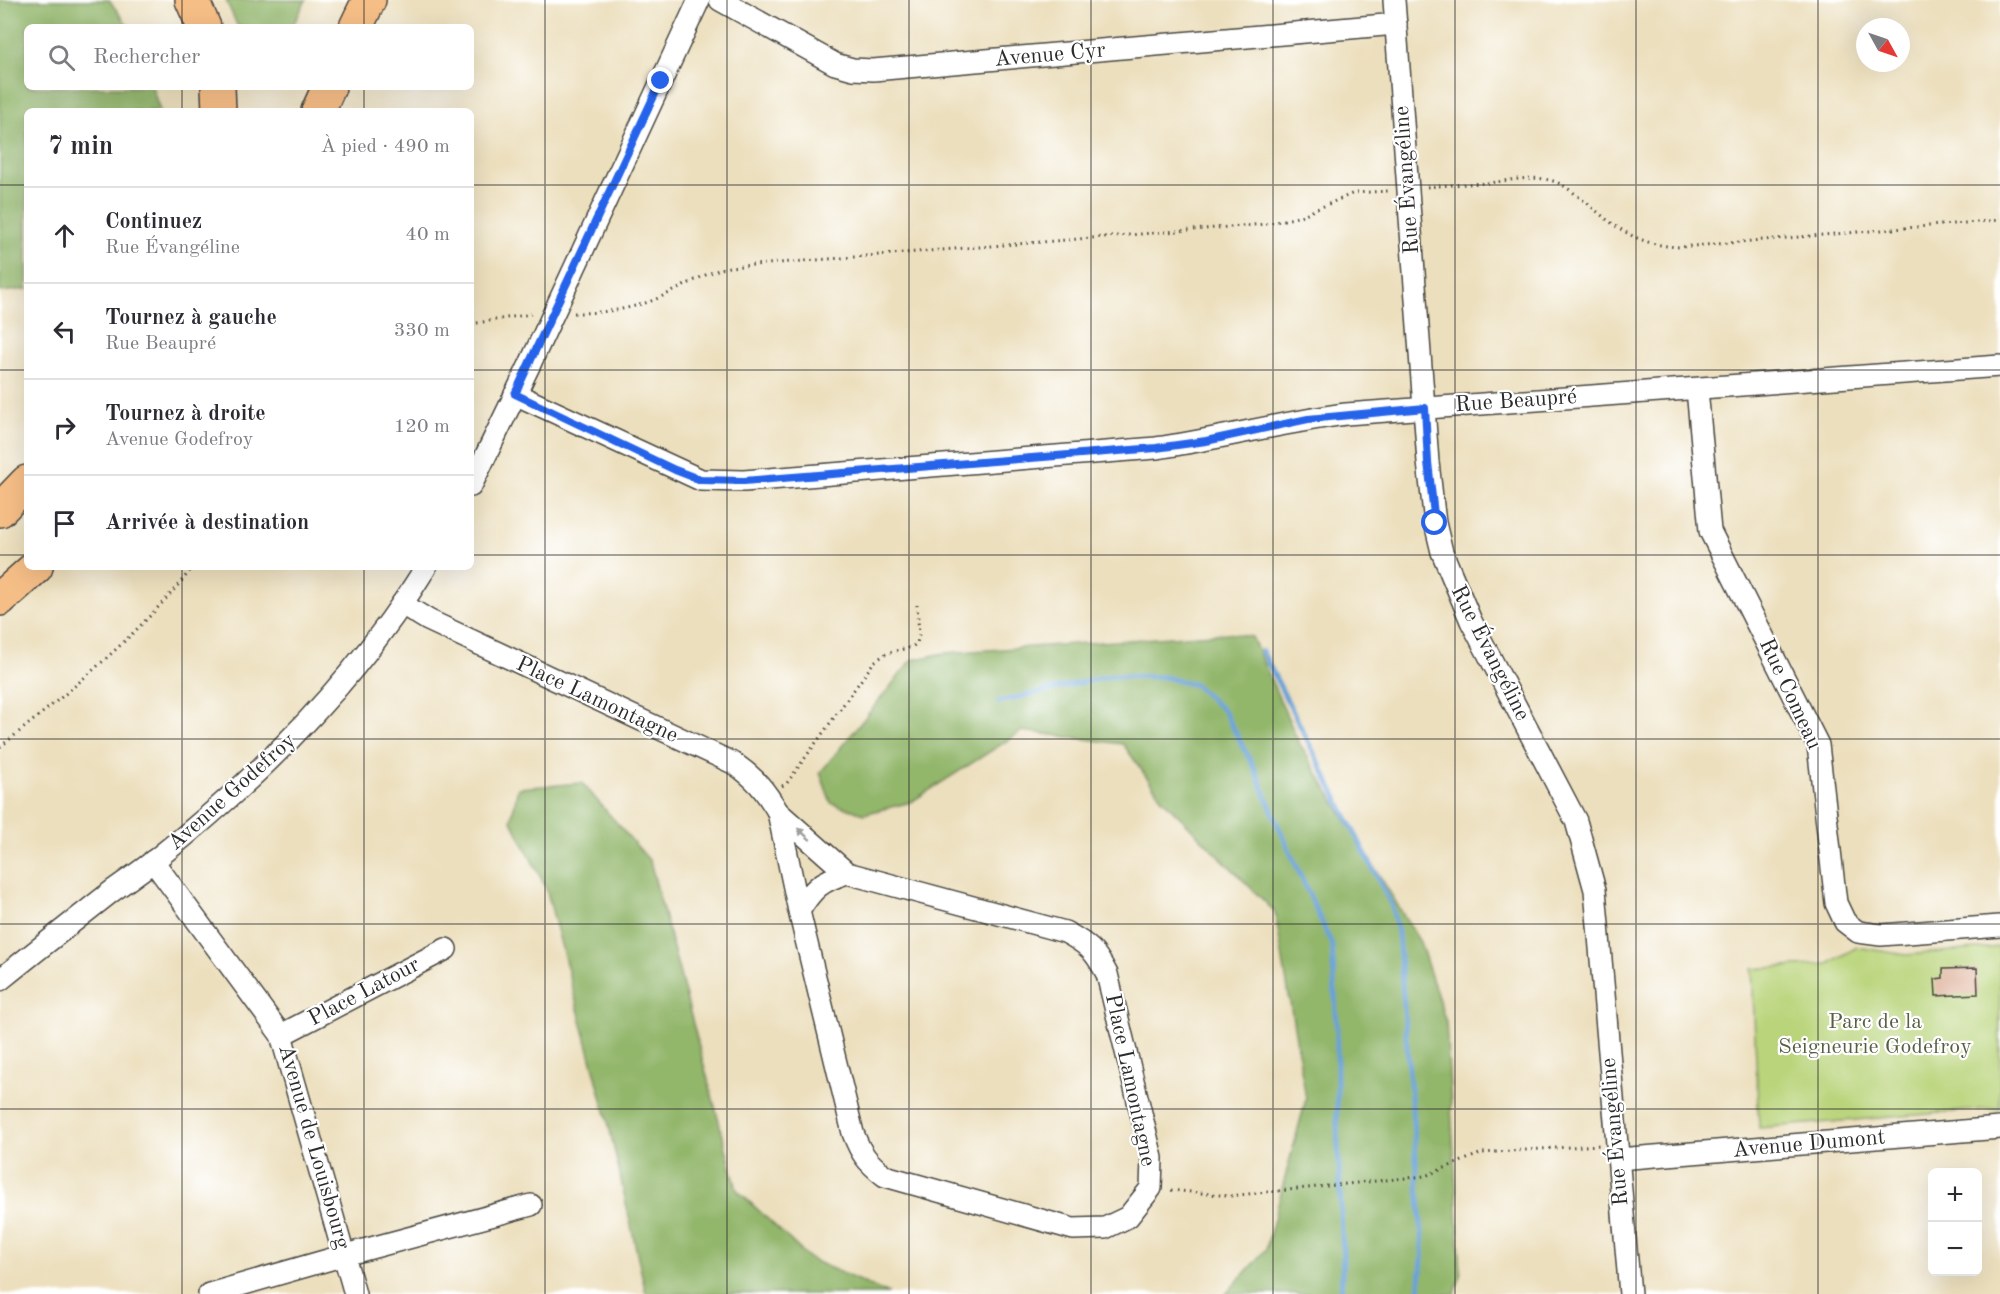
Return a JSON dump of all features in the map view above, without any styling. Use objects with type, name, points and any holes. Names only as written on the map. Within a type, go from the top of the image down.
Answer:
[{"type":"highway","points":[[192,0],[203,24]]},
{"type":"highway","points":[[357,24],[369,0]]},
{"type":"highway","points":[[218,90],[219,108]]},
{"type":"highway","points":[[319,108],[328,90]]},
{"type":"highway","points":[[0,510],[24,485]]},
{"type":"highway","points":[[0,599],[33,570]]},
{"type":"street","points":[[474,480],[699,0]]},
{"type":"street","name":"Avenue Cyr","points":[[720,0],[835,64],[853,69],[873,70],[1396,24]]},
{"type":"street","name":"Rue Évangéline","points":[[1394,0],[1435,523],[1442,552],[1471,621],[1576,821],[1595,890],[1630,1294]]},
{"type":"street","name":"Rue Beaupré","points":[[515,394],[675,470],[701,480],[744,481],[1156,448],[1206,441],[1308,419],[1425,408],[2000,366]]},
{"type":"street","name":"Rue Comeau","points":[[1697,389],[1710,531],[1818,745],[1836,903],[1845,922],[1858,932],[1881,935],[2000,926]]},
{"type":"street","name":"Avenue Godefroy","points":[[0,980],[153,861],[247,782],[300,730],[355,667],[424,570]]},
{"type":"street","name":"Place Lamontagne","points":[[402,604],[428,620],[735,764],[764,788],[778,812],[847,873],[1065,932],[1084,942],[1098,956],[1107,974],[1152,1158],[1151,1188],[1128,1217],[1105,1228],[1073,1229],[885,1176],[869,1164],[853,1133],[799,911],[778,812]]},
{"type":"street","name":"Avenue de Louisbourg","points":[[153,861],[281,1035],[355,1294]]},
{"type":"street","points":[[799,911],[816,889],[828,879],[847,873]]},
{"type":"street","name":"Place Latour","points":[[281,1035],[446,949]]},
{"type":"street","name":"Avenue Dumont","points":[[1618,1152],[2000,1128]]},
{"type":"street","points":[[209,1294],[531,1205]]},
{"type":"path","points":[[1430,187],[1519,179],[1549,180],[1566,187],[1627,234],[1649,244],[1665,247],[2000,219]]},
{"type":"path","points":[[569,313],[613,311],[646,303],[711,272],[729,267],[1266,224],[1298,217],[1354,193],[1387,191]]},
{"type":"path","points":[[474,323],[535,314]]},
{"type":"path","points":[[0,747],[131,635],[190,570]]},
{"type":"path","points":[[787,783],[874,662],[887,653],[912,647],[917,643],[919,634],[917,605]]},
{"type":"path","points":[[1151,1188],[1229,1196],[1425,1176],[1482,1153],[1618,1152]]},
{"type":"green space","points":[[0,0],[109,0],[127,24],[24,24],[24,90],[153,90],[159,108],[24,108],[24,289],[0,292]]},
{"type":"green space","points":[[226,0],[306,0],[294,24],[237,24]]},
{"type":"green space","points":[[1228,633],[1252,637],[1299,743],[1420,942],[1446,1022],[1461,1274],[1455,1294],[1226,1294],[1266,1249],[1306,1099],[1275,912],[1163,800],[1123,744],[1022,731],[911,802],[864,814],[831,803],[820,773],[912,660],[945,653]]},
{"type":"green space","points":[[582,783],[650,861],[737,1190],[810,1259],[889,1294],[646,1294],[609,1126],[546,888],[511,820],[518,788]]},
{"type":"green space","name":"Parc de la Seigneurie Godefroy","points":[[1857,947],[1906,955],[2000,947],[2000,1108],[1759,1128],[1752,969],[1828,964]]},
{"type":"building","points":[[1977,968],[1978,994],[1936,996],[1935,979],[1943,978],[1943,969]]},
{"type":"waterway","points":[[1262,651],[1391,904],[1398,932],[1423,1247],[1419,1294]]},
{"type":"waterway","points":[[998,702],[1110,676],[1165,677],[1195,685],[1224,711],[1255,769],[1332,945],[1337,1027],[1337,1124],[1343,1255],[1341,1294]]},
{"type":"route","points":[[661,81],[515,394],[675,470],[701,480],[721,481],[1156,448],[1206,441],[1308,419],[1425,408],[1435,523]]}]
